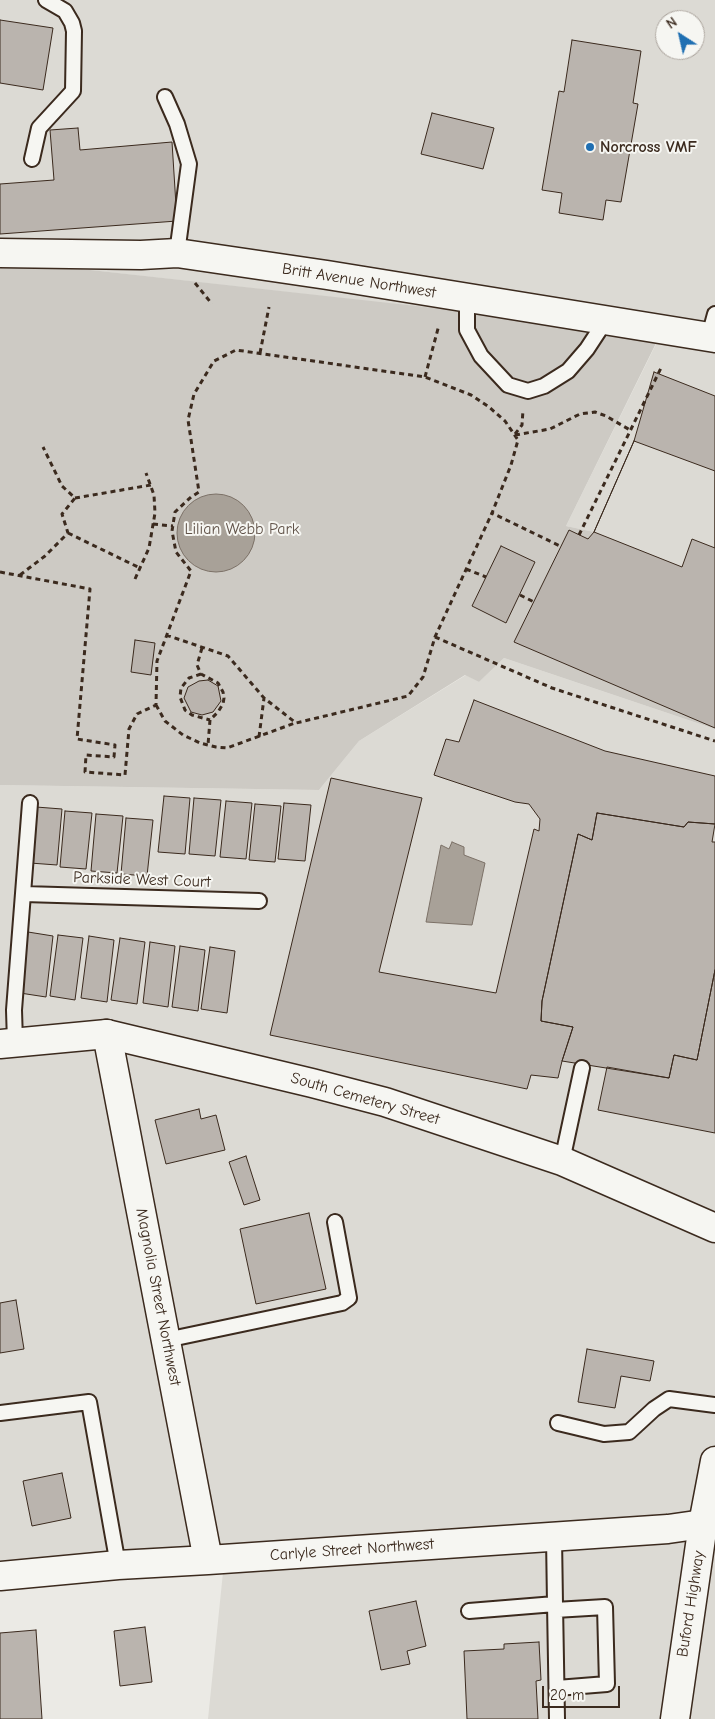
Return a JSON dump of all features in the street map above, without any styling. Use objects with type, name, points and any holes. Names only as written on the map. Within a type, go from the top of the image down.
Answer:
[{"type":"street","name":"Britt Avenue Northwest","points":[[0,253],[177,254],[327,275],[606,320],[713,329]]},
{"type":"street","name":"South Cemetery Street","points":[[8,1043],[107,1034],[385,1102],[562,1161],[715,1228]]},
{"type":"street","name":"Magnolia Street Northwest","points":[[107,1034],[208,1560]]},
{"type":"street","name":"Buford Highway","points":[[675,1719],[703,1524],[715,1460]]},
{"type":"street","name":"Carlyle Street Northwest","points":[[0,1576],[118,1564],[208,1560],[554,1537],[668,1529],[703,1524]]},
{"type":"lane","points":[[32,159],[38,128],[73,91],[74,31],[72,23],[65,11],[46,0]]},
{"type":"lane","points":[[165,97],[177,124],[189,164],[177,254]]},
{"type":"lane","points":[[467,299],[467,330],[481,356],[508,385],[528,391],[544,386],[568,370],[587,349],[606,320]]},
{"type":"lane","points":[[8,1043],[14,1010],[30,803]]},
{"type":"lane","name":"Parkside West Court","points":[[24,894],[258,901]]},
{"type":"lane","points":[[562,1161],[582,1068]]},
{"type":"lane","points":[[166,1340],[342,1303],[349,1298],[335,1222]]},
{"type":"lane","points":[[558,1423],[604,1434],[629,1432],[654,1409],[669,1399],[715,1405]]},
{"type":"lane","points":[[0,1413],[89,1402],[118,1564]]},
{"type":"lane","points":[[554,1537],[558,1719]]},
{"type":"lane","points":[[469,1611],[605,1606],[608,1684],[557,1688]]},
{"type":"path","points":[[260,353],[269,307]]},
{"type":"path","points":[[425,377],[440,325]]},
{"type":"path","points":[[236,350],[425,377],[471,395],[489,407],[506,421],[518,440],[511,465],[492,513],[435,637],[423,677],[408,696],[296,723],[228,748],[208,745],[184,735],[165,721],[156,705],[157,662],[191,571],[176,552],[172,531],[175,512],[199,492],[188,420],[194,394],[214,361],[236,350]]},
{"type":"path","points":[[579,535],[662,366]]},
{"type":"path","points":[[514,435],[522,425],[524,406]]},
{"type":"path","points":[[514,435],[550,429],[580,414],[595,412],[630,430]]},
{"type":"path","points":[[43,447],[62,486],[75,498]]},
{"type":"path","points":[[135,579],[149,548],[155,514],[154,495],[146,473]]},
{"type":"path","points":[[140,568],[68,532],[62,514],[75,498],[150,486]]},
{"type":"path","points":[[492,513],[560,546]]},
{"type":"path","points":[[153,524],[173,526]]},
{"type":"path","points":[[20,575],[45,556],[68,532]]},
{"type":"path","points":[[466,569],[486,577]]},
{"type":"path","points":[[0,572],[90,589],[77,738],[115,746],[114,757],[86,755],[85,772],[125,775],[129,729],[137,714],[156,705]]},
{"type":"path","points":[[520,595],[534,602]]},
{"type":"path","points":[[166,635],[228,656],[264,698],[296,723]]},
{"type":"path","points":[[435,637],[552,688],[715,741]]},
{"type":"path","points":[[202,648],[197,665],[201,674],[218,682],[223,692],[223,704],[210,720],[208,745]]},
{"type":"path","points":[[201,674],[189,678],[181,688],[180,697],[185,710],[192,715],[210,720]]},
{"type":"path","points":[[259,737],[264,698]]},
{"type":"shaded area","points":[[0,0],[715,0],[715,587],[594,532],[566,526],[661,334],[0,260]]},
{"type":"shaded area","points":[[216,494],[231,497],[244,505],[252,518],[255,533],[252,548],[244,561],[231,569],[216,572],[201,569],[188,561],[180,548],[177,533],[180,518],[188,505],[201,497]]},
{"type":"shaded area","points":[[504,658],[715,729],[715,1719],[208,1719],[226,1543],[0,1572],[0,785],[319,790],[359,741],[466,675],[479,682]]},
{"type":"shaded area","points":[[452,842],[464,847],[464,855],[485,863],[472,925],[426,922],[441,845],[449,849]]},
{"type":"green space","name":"Lilian Webb Park","points":[[0,260],[661,333],[566,526],[594,532],[715,587],[715,729],[504,658],[479,682],[465,675],[359,741],[319,790],[0,785]]},
{"type":"building","points":[[0,20],[53,28],[43,90],[0,83]]},
{"type":"building","name":"Norcross VMF","points":[[572,40],[641,51],[633,103],[638,104],[621,202],[606,200],[603,220],[559,213],[562,193],[542,190],[559,91],[564,92]]},
{"type":"building","points":[[432,113],[494,128],[483,169],[421,154]]},
{"type":"building","points":[[78,128],[80,150],[172,142],[177,221],[0,234],[0,184],[54,180],[50,130]]},
{"type":"building","points":[[654,372],[715,396],[715,548],[692,539],[682,567],[594,532],[634,441]]},
{"type":"building","points":[[634,441],[715,471],[715,728],[514,642],[569,530],[588,539],[594,532]]},
{"type":"building","points":[[501,546],[535,562],[506,623],[472,606]]},
{"type":"building","points":[[135,640],[155,643],[151,675],[131,672]]},
{"type":"building","points":[[208,680],[218,686],[221,701],[213,712],[202,715],[191,712],[184,698],[188,687],[199,681]]},
{"type":"building","points":[[474,700],[605,751],[715,776],[715,824],[688,822],[684,827],[597,813],[592,840],[578,834],[542,1001],[541,1021],[573,1027],[558,1078],[531,1075],[527,1089],[270,1035],[331,778],[422,798],[379,972],[496,993],[534,829],[539,831],[540,819],[529,804],[515,802],[434,775],[446,739],[459,742]]},
{"type":"building","points":[[164,796],[190,798],[185,854],[158,852]]},
{"type":"building","points":[[194,798],[221,800],[215,856],[189,854]]},
{"type":"building","points":[[226,801],[252,803],[246,859],[220,857]]},
{"type":"building","points":[[284,803],[311,805],[305,861],[278,859]]},
{"type":"building","points":[[255,804],[281,806],[275,862],[249,860]]},
{"type":"building","points":[[36,807],[62,809],[57,865],[30,863]]},
{"type":"building","points":[[65,811],[92,813],[86,869],[60,867]]},
{"type":"building","points":[[597,813],[684,827],[688,822],[715,824],[712,842],[715,842],[715,970],[697,1060],[674,1055],[669,1078],[562,1061],[573,1027],[541,1021],[542,1001],[578,834],[592,840]]},
{"type":"building","points":[[96,814],[123,816],[117,873],[91,871]]},
{"type":"building","points":[[126,818],[153,820],[147,876],[121,874]]},
{"type":"building","points":[[28,932],[53,936],[46,997],[20,993]]},
{"type":"building","points":[[58,935],[83,938],[75,1000],[50,996]]},
{"type":"building","points":[[89,936],[114,940],[107,1002],[81,998]]},
{"type":"building","points":[[120,938],[145,942],[137,1004],[111,1000]]},
{"type":"building","points":[[150,942],[175,946],[168,1007],[143,1003]]},
{"type":"building","points":[[180,946],[205,950],[198,1011],[172,1007]]},
{"type":"building","points":[[210,947],[235,951],[227,1013],[201,1009]]},
{"type":"building","points":[[715,970],[715,1133],[598,1110],[607,1067],[669,1078],[674,1055],[697,1060]]},
{"type":"building","points":[[199,1109],[201,1119],[216,1115],[225,1150],[166,1164],[155,1120]]},
{"type":"building","points":[[246,1156],[260,1200],[244,1205],[229,1162]]},
{"type":"building","points":[[309,1213],[326,1289],[256,1304],[240,1229]]},
{"type":"building","points":[[16,1300],[24,1349],[0,1353],[0,1303]]},
{"type":"building","points":[[587,1349],[654,1361],[650,1381],[621,1376],[615,1408],[578,1402]]},
{"type":"building","points":[[62,1473],[71,1518],[32,1526],[23,1481]]},
{"type":"building","points":[[416,1601],[426,1646],[407,1651],[410,1664],[381,1670],[369,1611]]},
{"type":"building","points":[[145,1627],[152,1682],[120,1686],[114,1631]]},
{"type":"building","points":[[36,1630],[42,1719],[0,1719],[0,1633]]},
{"type":"building","points":[[539,1642],[541,1680],[536,1681],[538,1719],[467,1719],[464,1651],[504,1649],[504,1644]]},
{"type":"place","name":"Norcross VMF","points":[[590,147]]}]
